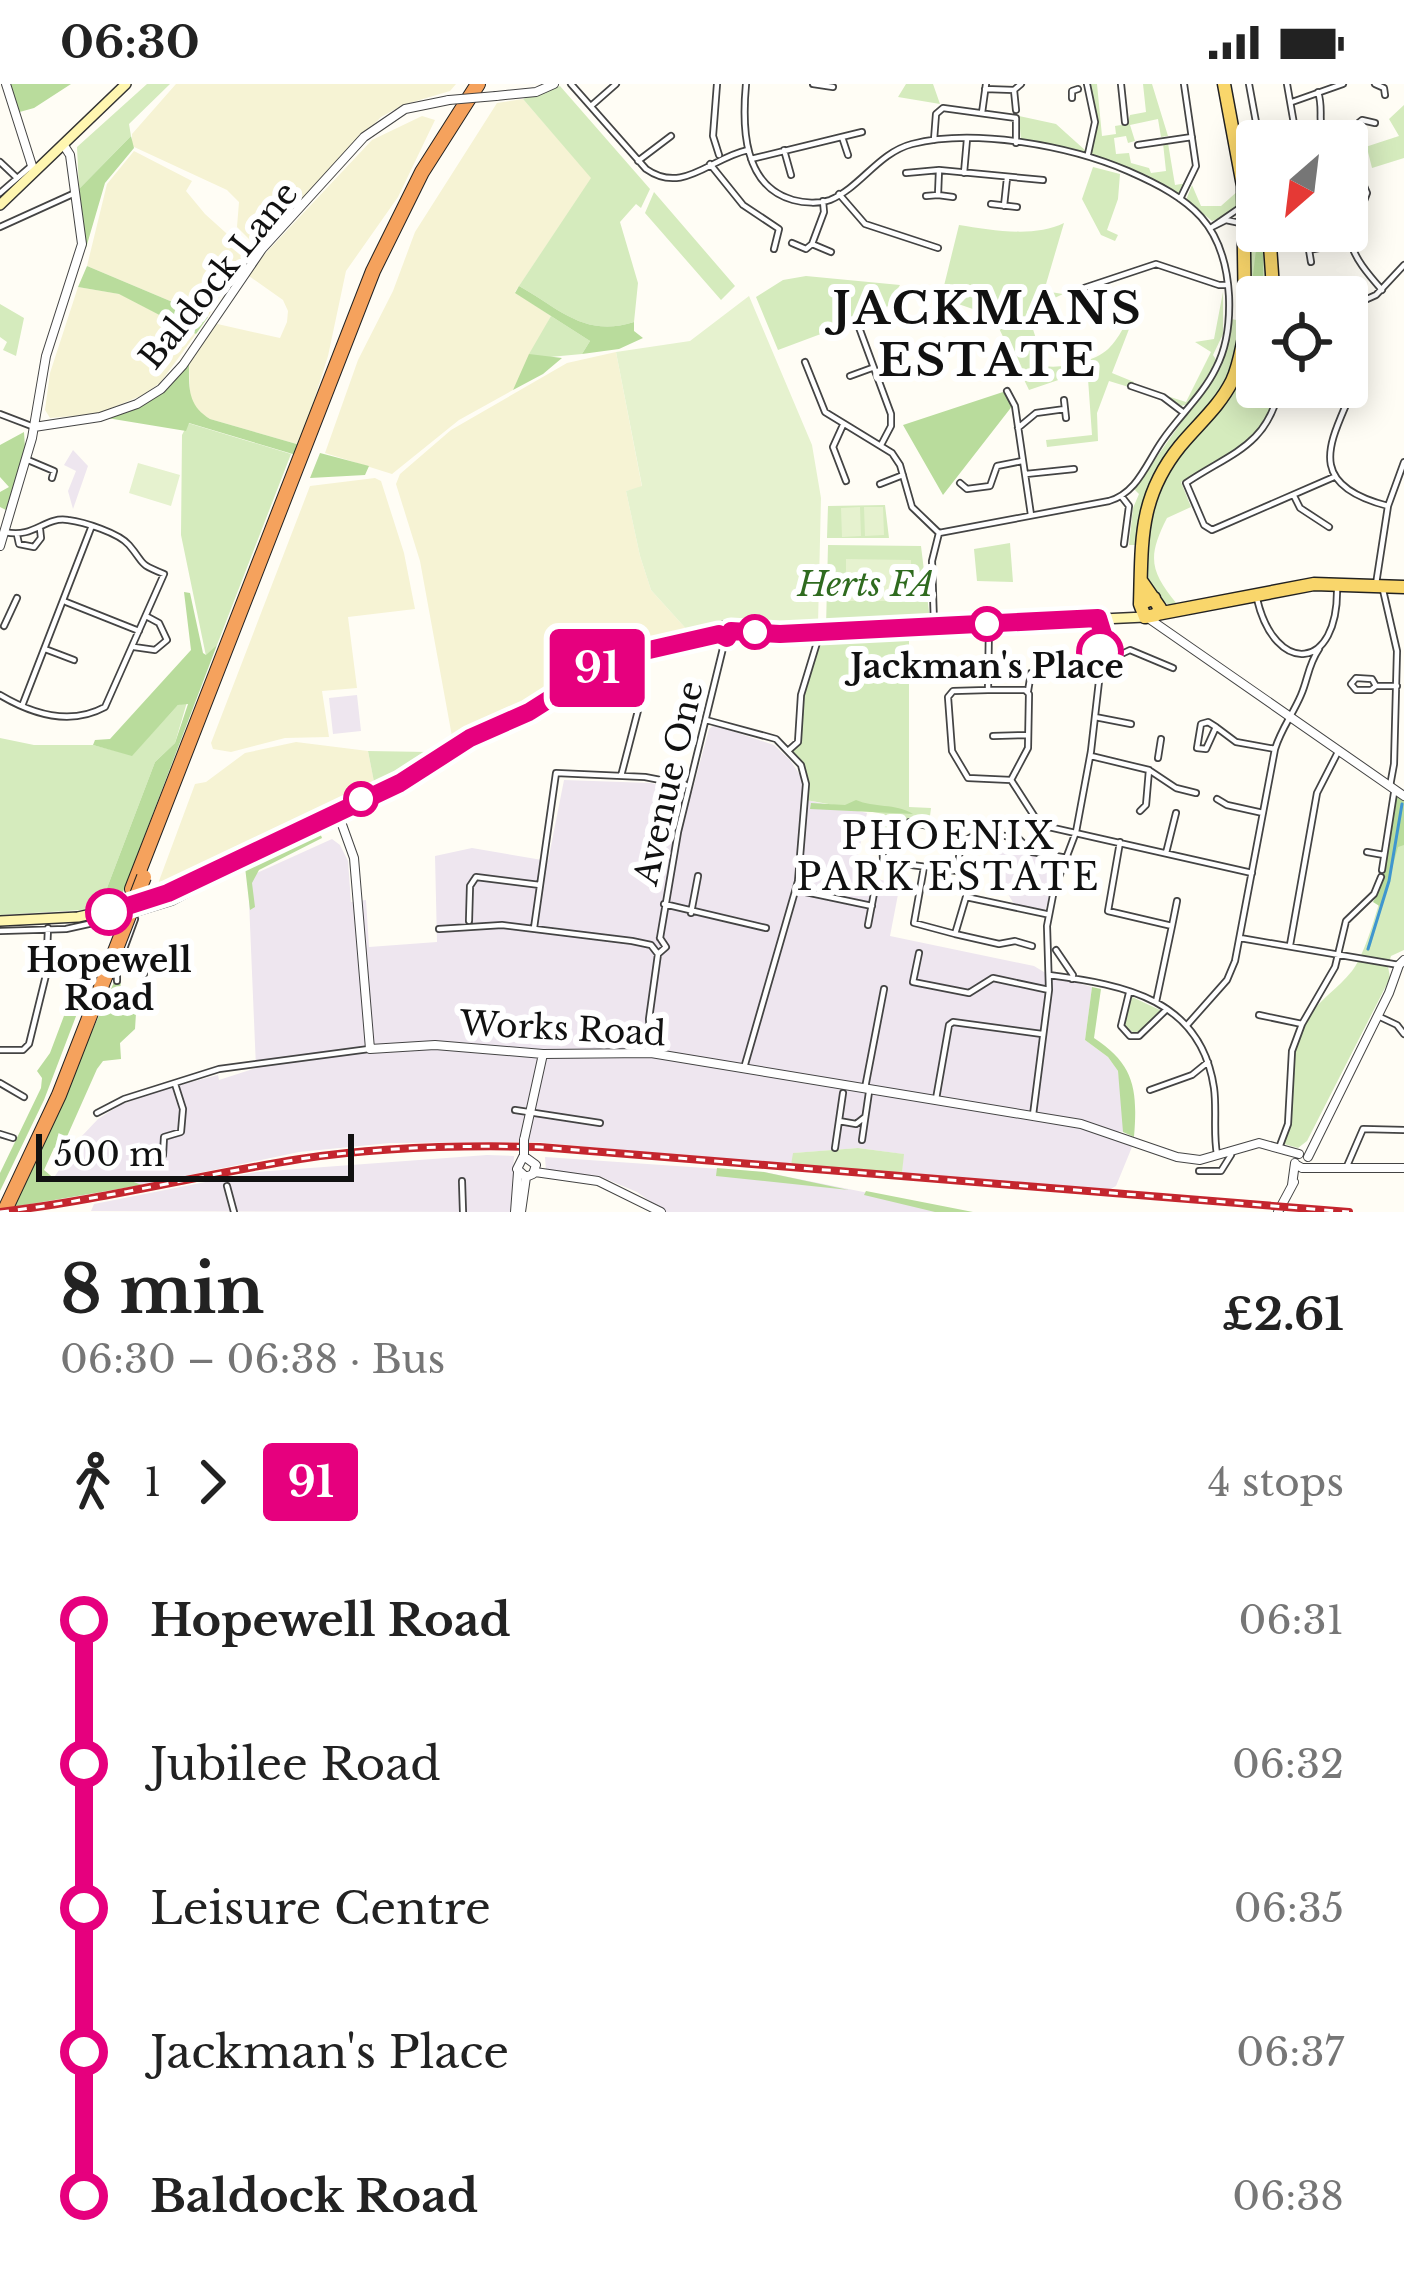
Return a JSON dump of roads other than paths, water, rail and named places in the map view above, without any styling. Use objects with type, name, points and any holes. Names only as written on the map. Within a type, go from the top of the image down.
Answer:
[{"type":"highway","points":[[0,1203],[106,979],[132,889],[374,271],[422,172],[478,84]]},
{"type":"highway","points":[[4,1212],[106,979],[392,248],[442,152],[492,90]]},
{"type":"main road","points":[[0,205],[126,84]]},
{"type":"main road","points":[[1225,84],[1236,142]]},
{"type":"main road","points":[[1234,129],[1236,134]]},
{"type":"main road","points":[[1151,611],[1140,577],[1144,520],[1157,482],[1224,394],[1236,370]]},
{"type":"main road","points":[[0,921],[47,925],[170,897],[386,795],[470,738],[529,712],[614,658],[725,635],[1106,617],[1337,583],[1404,587]]},
{"type":"street","points":[[0,193],[16,177],[32,170],[6,84]]},
{"type":"street","name":"Baldock Lane","points":[[34,427],[100,417],[137,404],[161,389],[183,365],[262,249],[364,137],[405,109],[492,90],[536,92],[554,84]]},
{"type":"street","points":[[572,84],[653,174],[674,180],[692,176],[720,158],[748,150]]},
{"type":"street","points":[[590,106],[616,84]]},
{"type":"street","points":[[717,84],[713,136],[720,158]]},
{"type":"street","points":[[746,84],[751,159],[762,180],[794,200],[823,201],[839,194],[886,155],[934,140],[967,139],[1088,157],[1126,170],[1180,200],[1213,227],[1227,267],[1229,308],[1222,355],[1203,390],[1122,496],[939,533]]},
{"type":"street","points":[[813,84],[833,87]]},
{"type":"street","points":[[1016,110],[1015,90],[1021,84]]},
{"type":"street","points":[[1064,84],[1074,93]]},
{"type":"street","points":[[1087,84],[1096,122],[1088,157]]},
{"type":"street","points":[[1121,84],[1125,119]]},
{"type":"street","points":[[1180,200],[1196,170],[1182,84]]},
{"type":"street","points":[[1249,84],[1254,120]]},
{"type":"street","points":[[1287,84],[1294,120]]},
{"type":"street","points":[[1291,103],[1343,84]]},
{"type":"street","points":[[1375,84],[1384,88],[1385,95]]},
{"type":"street","points":[[982,112],[985,87],[1015,90]]},
{"type":"street","points":[[1318,92],[1322,120]]},
{"type":"street","points":[[934,140],[940,109],[1016,118],[1016,143]]},
{"type":"street","points":[[1368,121],[1376,123]]},
{"type":"street","points":[[751,159],[862,132]]},
{"type":"street","points":[[638,161],[671,136]]},
{"type":"street","points":[[842,136],[848,155]]},
{"type":"street","points":[[1141,146],[1192,137]]},
{"type":"street","points":[[964,173],[967,139]]},
{"type":"street","points":[[0,547],[34,427],[48,348],[82,244],[70,155],[63,144]]},
{"type":"street","points":[[784,149],[790,175]]},
{"type":"street","points":[[0,162],[16,177]]},
{"type":"street","points":[[710,164],[746,208],[779,229],[774,249]]},
{"type":"street","points":[[938,195],[939,170]]},
{"type":"street","points":[[906,172],[939,170],[1043,181]]},
{"type":"street","points":[[1004,206],[1007,178]]},
{"type":"street","points":[[0,227],[74,193]]},
{"type":"street","points":[[839,194],[865,224],[938,248]]},
{"type":"street","points":[[926,196],[953,197]]},
{"type":"street","points":[[792,243],[806,249],[812,244],[824,212],[823,201]]},
{"type":"street","points":[[991,204],[1017,207]]},
{"type":"street","points":[[1213,227],[1236,213]]},
{"type":"street","points":[[1213,227],[1236,222]]},
{"type":"street","points":[[812,244],[828,250],[828,239]]},
{"type":"street","points":[[1310,252],[1311,262]]},
{"type":"street","points":[[1354,252],[1382,290]]},
{"type":"street","points":[[1084,288],[1156,264],[1228,284]]},
{"type":"street","points":[[1368,298],[1404,265]]},
{"type":"street","points":[[856,324],[892,417],[880,446]]},
{"type":"street","points":[[805,362],[823,410],[895,457],[914,509],[939,533]]},
{"type":"street","points":[[850,376],[872,368]]},
{"type":"street","points":[[1132,386],[1163,397],[1184,413]]},
{"type":"street","points":[[1007,391],[1015,406],[1031,515]]},
{"type":"street","points":[[1064,400],[1066,418]]},
{"type":"street","points":[[1273,408],[1254,440],[1185,487],[1210,530],[1334,477]]},
{"type":"street","points":[[1344,408],[1328,455],[1334,477],[1352,496],[1388,506]]},
{"type":"street","points":[[1018,428],[1036,413],[1065,409]]},
{"type":"street","points":[[0,415],[34,427]]},
{"type":"street","points":[[843,425],[833,449],[846,481]]},
{"type":"street","points":[[26,460],[54,471],[52,478]]},
{"type":"street","points":[[960,483],[968,489],[990,486],[997,466],[1022,461]]},
{"type":"street","points":[[1279,1148],[1288,1124],[1292,1051],[1332,973],[1348,916],[1374,894],[1397,791],[1397,651],[1379,585],[1388,506],[1404,462]]},
{"type":"street","points":[[1025,474],[1074,469]]},
{"type":"street","points":[[880,484],[903,475]]},
{"type":"street","points":[[1294,495],[1300,508],[1329,527]]},
{"type":"street","points":[[1122,496],[1129,506],[1124,544]]},
{"type":"street","points":[[0,695],[22,706],[71,718],[102,709],[113,694],[164,574],[141,564],[123,541],[62,519],[17,535]]},
{"type":"street","points":[[4,526],[17,535],[19,544],[34,547],[41,538],[40,529]]},
{"type":"street","points":[[22,706],[91,528]]},
{"type":"street","points":[[934,624],[932,561],[939,533]]},
{"type":"street","points":[[1189,1024],[1229,976],[1275,749],[1302,694],[1308,668],[1336,622],[1337,583]]},
{"type":"street","points":[[1256,593],[1270,632],[1308,668]]},
{"type":"street","points":[[4,626],[17,598]]},
{"type":"street","points":[[64,601],[139,631]]},
{"type":"street","points":[[0,607],[10,612]]},
{"type":"street","points":[[1151,611],[1397,791]]},
{"type":"street","points":[[133,646],[154,650],[167,640],[159,623],[146,616]]},
{"type":"street","points":[[1033,1115],[1049,990],[1049,915],[1076,832],[1106,617]]},
{"type":"street","points":[[988,690],[989,624]]},
{"type":"street","points":[[789,750],[798,742],[801,695],[821,631]]},
{"type":"street","name":"Avenue One","points":[[658,954],[666,947],[659,938],[664,904],[688,786],[726,647],[725,635]]},
{"type":"street","points":[[45,649],[74,661]]},
{"type":"street","points":[[1100,658],[1130,650],[1173,668]]},
{"type":"street","points":[[1296,654],[1319,650]]},
{"type":"street","points":[[1011,780],[1028,750],[1030,673]]},
{"type":"street","points":[[1376,686],[1397,686]]},
{"type":"street","points":[[1011,780],[970,780],[952,752],[950,694],[1028,692]]},
{"type":"street","points":[[620,776],[641,699]]},
{"type":"street","points":[[1095,717],[1131,724]]},
{"type":"street","points":[[706,720],[776,740],[801,765],[806,784],[796,890],[744,1068]]},
{"type":"street","points":[[1216,728],[1206,749],[1197,748],[1201,724],[1208,722],[1236,742],[1275,749]]},
{"type":"street","points":[[993,736],[1028,735]]},
{"type":"street","points":[[1140,812],[1161,739]]},
{"type":"street","points":[[1290,945],[1317,793],[1339,750]]},
{"type":"street","points":[[1090,756],[1155,766],[1172,785],[1196,793]]},
{"type":"street","points":[[534,928],[556,773],[688,786]]},
{"type":"street","points":[[1011,780],[1038,824],[1252,873]]},
{"type":"street","points":[[1216,799],[1263,813]]},
{"type":"street","points":[[1166,853],[1176,813]]},
{"type":"street","points":[[335,818],[355,867],[370,1049]]},
{"type":"street","points":[[955,934],[970,877],[883,859],[886,838],[909,822],[948,830],[961,843]]},
{"type":"street","points":[[961,843],[980,832],[1018,838],[1032,852],[1068,858]]},
{"type":"street","points":[[1120,842],[1108,913],[1172,926]]},
{"type":"street","points":[[957,871],[961,843]]},
{"type":"street","points":[[1367,852],[1384,855]]},
{"type":"street","points":[[924,867],[914,923],[999,944],[1013,941],[1032,946]]},
{"type":"street","points":[[0,931],[136,913],[232,870]]},
{"type":"street","points":[[691,913],[698,875]]},
{"type":"street","points":[[469,921],[470,886],[476,877],[540,885]]},
{"type":"street","points":[[868,925],[875,888]]},
{"type":"street","points":[[796,890],[872,906]]},
{"type":"street","points":[[966,896],[1049,915]]},
{"type":"street","points":[[1156,1002],[1177,901]]},
{"type":"street","points":[[664,904],[766,928]]},
{"type":"street","points":[[106,979],[124,953],[136,913]]},
{"type":"street","points":[[0,1050],[23,1050],[29,1044],[46,975],[47,925]]},
{"type":"street","points":[[439,929],[499,925],[651,945],[658,954],[649,1019],[651,1053]]},
{"type":"street","points":[[651,945],[659,938]]},
{"type":"street","points":[[1240,938],[1401,962],[1394,992],[1278,1212]]},
{"type":"street","points":[[1056,950],[1072,980]]},
{"type":"street","points":[[124,953],[144,964],[144,974]]},
{"type":"street","points":[[919,953],[913,982],[968,993],[993,978],[1049,990]]},
{"type":"street","points":[[1049,975],[1130,991],[1189,1024],[1208,1062],[1217,1154],[1259,1143],[1321,1165],[1404,1168]]},
{"type":"street","points":[[862,1140],[884,989]]},
{"type":"street","points":[[1130,991],[1121,1026],[1130,1036],[1142,1034],[1167,1009]]},
{"type":"street","points":[[1259,1015],[1302,1024]]},
{"type":"street","points":[[1378,1016],[1404,1034]]},
{"type":"street","points":[[936,1100],[949,1024],[1042,1034]]},
{"type":"street","name":"Works Road","points":[[97,1113],[174,1082],[287,1058],[435,1045],[543,1054],[651,1053],[1081,1124],[1177,1157],[1200,1160],[1217,1154]]},
{"type":"street","points":[[543,1054],[524,1140],[525,1156],[518,1164],[526,1173],[598,1181],[661,1212]]},
{"type":"street","points":[[1150,1090],[1192,1075],[1208,1062]]},
{"type":"street","points":[[136,1158],[163,1155],[164,1137],[181,1132],[183,1109],[174,1082]]},
{"type":"street","points":[[0,1083],[24,1097]]},
{"type":"street","points":[[835,1148],[843,1093]]},
{"type":"street","points":[[110,1105],[118,1117]]},
{"type":"street","points":[[515,1110],[601,1123]]},
{"type":"street","points":[[839,1121],[856,1124],[865,1117]]},
{"type":"street","points":[[1347,1166],[1364,1129],[1404,1130]]},
{"type":"street","points":[[0,1134],[14,1138]]},
{"type":"street","points":[[1199,1171],[1224,1169],[1231,1158],[1229,1149]]},
{"type":"street","points":[[518,1212],[526,1173],[535,1162],[525,1156]]},
{"type":"street","points":[[462,1181],[463,1212]]},
{"type":"street","points":[[227,1186],[234,1212]]},
{"type":"waterway","points":[[1368,949],[1389,881],[1402,804]]},
{"type":"railway","points":[[0,1212],[300,1159],[480,1146],[1349,1212]]},
{"type":"place","name":"Jackman's Place","points":[[987,624]]},
{"type":"place","name":"Hopewell Road","points":[[109,912]]},
{"type":"district","name":"JACKMANS ESTATE","points":[[988,334]]},
{"type":"district","name":"PHOENIX PARK ESTATE","points":[[949,856]]},
{"type":"park label","name":"Herts FA","points":[[866,584]]}]
